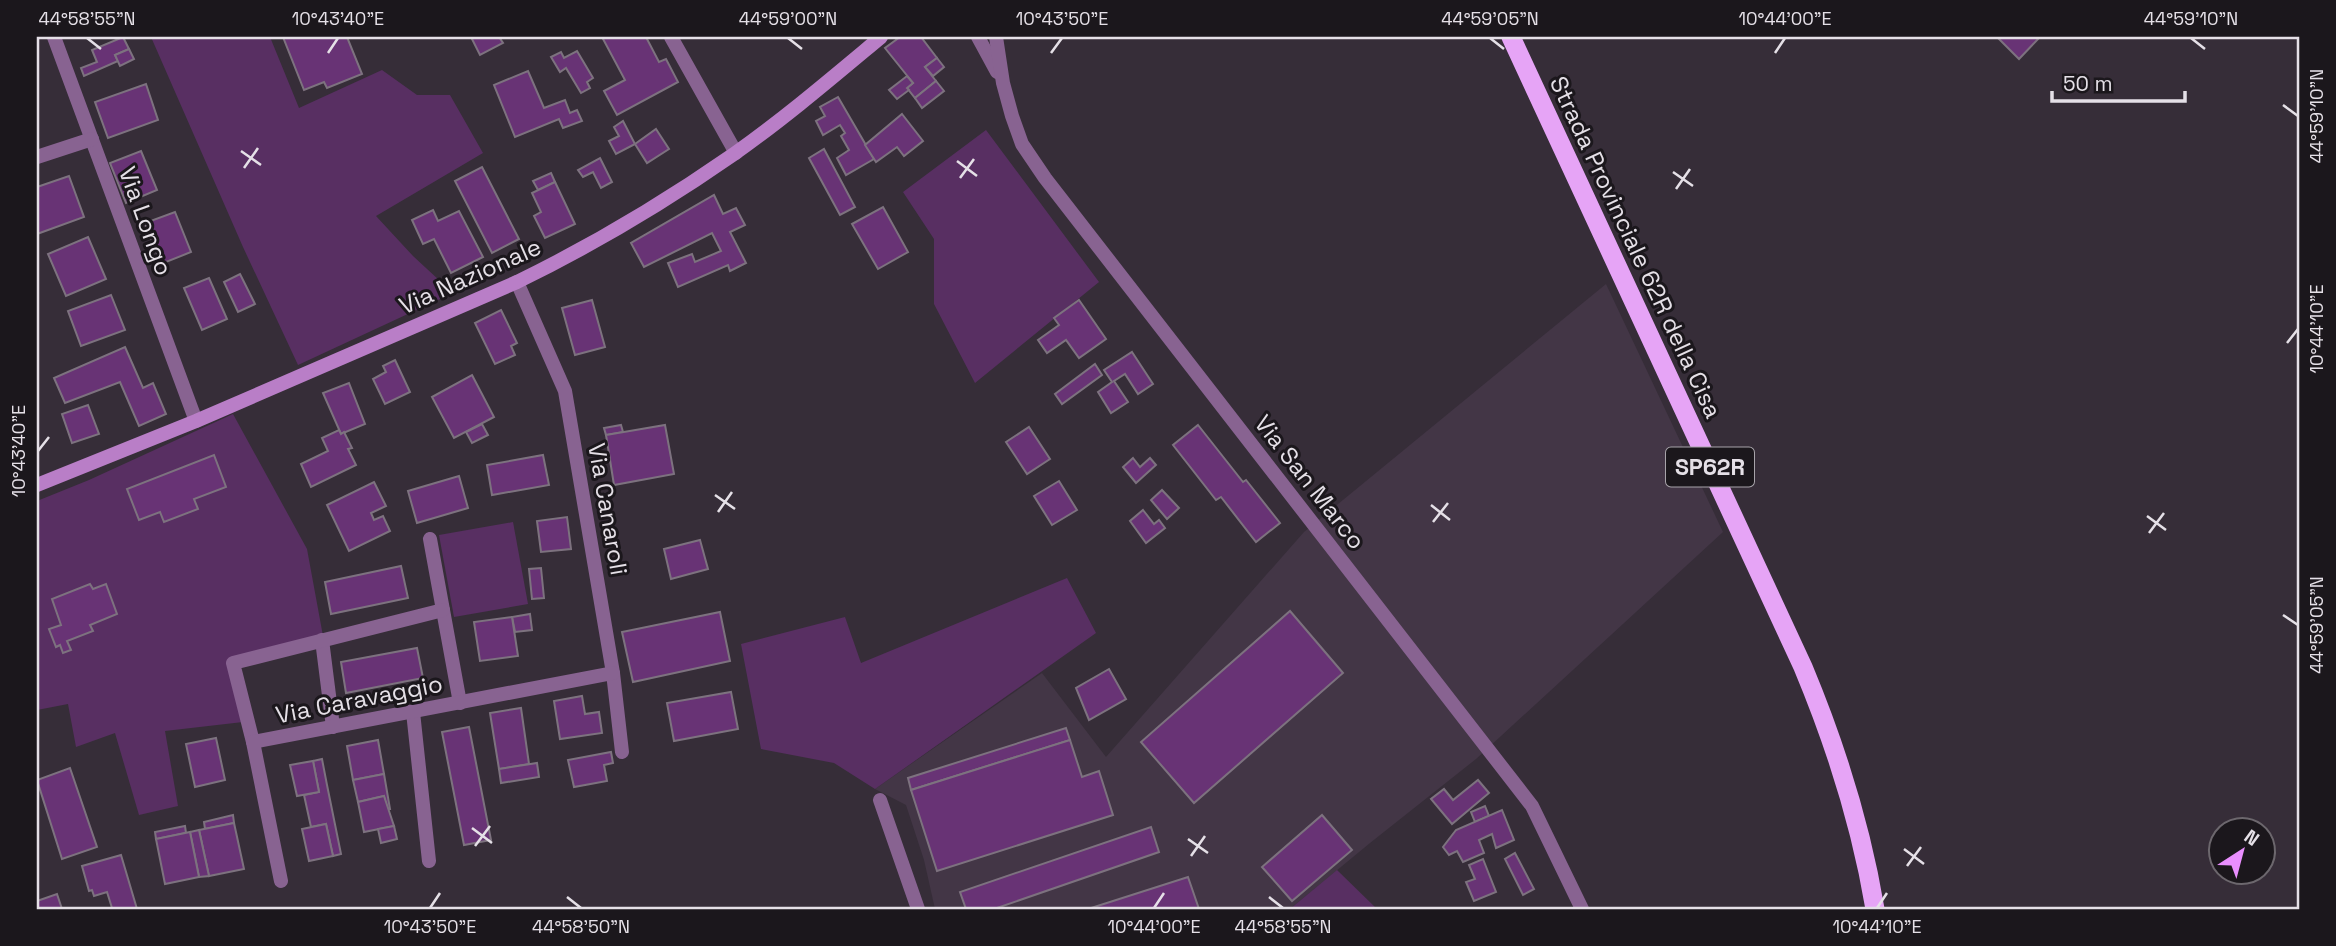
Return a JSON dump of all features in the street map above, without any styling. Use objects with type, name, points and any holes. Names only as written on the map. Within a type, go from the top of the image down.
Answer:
[{"type":"highway","name":"Strada Provinciale 62R della Cisa","points":[[1511,37],[1827,724],[1858,822],[1875,909]]},
{"type":"main road","name":"Via Nazionale","points":[[37,485],[196,421],[517,282],[630,222],[736,153],[880,37]]},
{"type":"street","name":"Via Longo","points":[[54,37],[196,421]]},
{"type":"street","points":[[671,37],[736,153]]},
{"type":"street","name":"Via San Marco","points":[[978,37],[1003,83]]},
{"type":"street","name":"Via San Marco","points":[[996,37],[1003,83],[1022,144],[1045,178],[1532,806],[1582,909]]},
{"type":"street","points":[[37,157],[92,139]]},
{"type":"street","name":"Via Canaroli","points":[[517,282],[565,391],[612,673],[622,752]]},
{"type":"street","points":[[430,539],[460,703]]},
{"type":"street","points":[[253,742],[233,663],[443,610]]},
{"type":"street","points":[[323,640],[332,727]]},
{"type":"street","name":"Via Caravaggio","points":[[281,881],[253,742],[612,673]]},
{"type":"street","points":[[413,712],[429,861]]},
{"type":"street","points":[[880,800],[918,909]]},
{"type":"shaded area","points":[[151,37],[270,37],[299,108],[382,70],[417,95],[450,95],[483,153],[376,216],[413,256],[453,293],[298,365]]},
{"type":"shaded area","points":[[986,130],[1099,282],[975,383],[934,304],[934,239],[903,192]]},
{"type":"shaded area","points":[[1606,284],[1723,532],[1476,759],[1290,909],[935,909],[924,860],[906,805],[875,789],[1042,673],[1106,757],[1304,532]]},
{"type":"shaded area","points":[[233,414],[307,549],[323,636],[227,660],[243,722],[165,731],[178,806],[139,815],[115,733],[76,747],[68,704],[37,710],[37,501]]},
{"type":"shaded area","points":[[513,522],[528,604],[454,617],[439,535]]},
{"type":"shaded area","points":[[1067,578],[1096,633],[875,789],[834,763],[761,749],[741,644],[845,617],[861,663]]},
{"type":"shaded area","points":[[1337,870],[1377,909],[1290,909]]},
{"type":"building","points":[[123,37],[129,49],[115,55],[118,61],[84,76],[81,68],[97,62],[92,50]]},
{"type":"building","points":[[283,37],[347,37],[362,74],[327,88],[324,82],[304,90]]},
{"type":"building","points":[[471,37],[499,37],[503,43],[480,55]]},
{"type":"building","points":[[602,37],[646,37],[659,62],[666,59],[678,82],[617,115],[604,91],[625,80]]},
{"type":"building","points":[[900,37],[921,37],[937,58],[925,67],[936,81],[915,98],[907,88],[913,83],[885,48]]},
{"type":"building","points":[[1997,37],[2040,37],[2019,59]]},
{"type":"building","points":[[129,49],[134,59],[120,66],[115,55]]},
{"type":"building","points":[[577,51],[593,78],[587,82],[590,88],[581,93],[566,68],[560,72],[551,57],[561,52],[564,58]]},
{"type":"building","points":[[937,58],[944,67],[933,76],[925,67]]},
{"type":"building","points":[[528,71],[544,108],[565,100],[570,113],[577,110],[582,121],[563,128],[559,119],[515,137],[494,85]]},
{"type":"building","points":[[907,76],[913,83],[907,88],[909,90],[897,99],[889,90]]},
{"type":"building","points":[[936,81],[944,91],[922,108],[915,98]]},
{"type":"building","points":[[146,84],[158,120],[108,138],[95,102]]},
{"type":"building","points":[[838,97],[874,159],[846,175],[837,158],[849,150],[841,136],[845,133],[840,125],[823,135],[816,121],[825,116],[820,107]]},
{"type":"building","points":[[902,114],[923,141],[904,156],[897,147],[876,162],[865,145]]},
{"type":"building","points":[[623,121],[635,144],[616,154],[609,141],[619,136],[614,127]]},
{"type":"building","points":[[656,129],[669,149],[647,163],[635,144]]},
{"type":"building","points":[[824,149],[855,207],[840,215],[809,158]]},
{"type":"building","points":[[141,151],[157,190],[126,203],[110,163]]},
{"type":"building","points":[[600,158],[612,182],[601,188],[593,172],[583,177],[578,170]]},
{"type":"building","points":[[482,167],[519,239],[492,253],[455,181]]},
{"type":"building","points":[[551,173],[555,182],[538,190],[533,181]]},
{"type":"building","points":[[69,176],[84,217],[37,234],[37,187]]},
{"type":"building","points":[[555,182],[575,224],[545,238],[534,216],[541,212],[532,193]]},
{"type":"building","points":[[714,195],[723,214],[736,208],[745,225],[730,232],[746,263],[730,271],[728,265],[678,287],[668,263],[692,254],[695,262],[721,251],[712,233],[644,267],[631,243]]},
{"type":"building","points":[[883,207],[908,252],[878,269],[852,224]]},
{"type":"building","points":[[433,210],[438,221],[459,211],[483,257],[451,273],[434,239],[423,244],[412,220]]},
{"type":"building","points":[[175,212],[191,252],[161,264],[145,223]]},
{"type":"building","points":[[88,237],[106,279],[66,296],[48,254]]},
{"type":"building","points":[[240,274],[255,304],[238,312],[224,282]]},
{"type":"building","points":[[209,278],[227,319],[202,330],[184,288]]},
{"type":"building","points":[[111,295],[125,330],[81,346],[68,311]]},
{"type":"building","points":[[592,300],[605,347],[575,355],[562,308]]},
{"type":"building","points":[[1079,300],[1106,339],[1079,358],[1066,340],[1047,353],[1038,340],[1059,325],[1054,318]]},
{"type":"building","points":[[501,310],[517,343],[511,346],[515,355],[495,364],[475,323]]},
{"type":"building","points":[[125,347],[143,388],[153,383],[166,414],[139,426],[120,382],[65,403],[54,378]]},
{"type":"building","points":[[1132,352],[1153,384],[1138,394],[1125,374],[1114,381],[1128,402],[1111,413],[1098,392],[1112,382],[1104,370]]},
{"type":"building","points":[[395,360],[410,392],[385,404],[373,379],[386,372],[383,366]]},
{"type":"building","points":[[1095,364],[1102,375],[1062,404],[1055,394]]},
{"type":"building","points":[[472,375],[494,417],[454,438],[432,397]]},
{"type":"building","points":[[349,383],[365,424],[341,434],[323,393]]},
{"type":"building","points":[[88,405],[99,434],[72,443],[62,414]]},
{"type":"building","points":[[482,424],[488,435],[472,443],[466,432]]},
{"type":"building","points":[[621,425],[623,432],[606,435],[604,428]]},
{"type":"building","points":[[665,425],[674,474],[614,485],[606,435]]},
{"type":"building","points":[[1198,425],[1280,523],[1256,542],[1221,497],[1216,500],[1173,445]]},
{"type":"building","points":[[1029,427],[1050,459],[1027,474],[1006,442]]},
{"type":"building","points":[[339,430],[341,434],[344,432],[352,448],[348,449],[356,465],[311,487],[301,464],[328,451],[322,438]]},
{"type":"building","points":[[214,455],[226,487],[194,499],[198,509],[164,522],[160,512],[139,520],[127,489]]},
{"type":"building","points":[[543,455],[549,485],[492,495],[487,465]]},
{"type":"building","points":[[1133,458],[1140,467],[1150,458],[1156,465],[1136,483],[1123,467]]},
{"type":"building","points":[[459,476],[468,508],[417,523],[408,491]]},
{"type":"building","points":[[1059,481],[1077,510],[1052,525],[1034,496]]},
{"type":"building","points":[[374,482],[386,506],[371,513],[374,520],[383,516],[390,531],[349,551],[327,505]]},
{"type":"building","points":[[1162,490],[1179,508],[1167,519],[1151,500]]},
{"type":"building","points":[[1143,510],[1154,524],[1159,520],[1165,528],[1146,543],[1130,521]]},
{"type":"building","points":[[567,517],[571,549],[541,552],[537,521]]},
{"type":"building","points":[[700,540],[708,569],[671,579],[664,549]]},
{"type":"building","points":[[401,566],[408,598],[331,614],[325,582]]},
{"type":"building","points":[[541,568],[544,598],[532,599],[529,569]]},
{"type":"building","points":[[90,584],[93,589],[106,584],[117,614],[90,625],[93,631],[67,641],[71,650],[63,653],[60,645],[56,647],[49,629],[61,625],[52,599]]},
{"type":"building","points":[[1290,611],[1343,673],[1194,803],[1141,742]]},
{"type":"building","points":[[720,612],[730,661],[633,682],[622,632]]},
{"type":"building","points":[[530,614],[532,630],[515,632],[512,617]]},
{"type":"building","points":[[512,617],[518,656],[480,661],[474,622]]},
{"type":"building","points":[[417,648],[423,678],[346,693],[341,662]]},
{"type":"building","points":[[1109,669],[1126,699],[1089,720],[1076,688]]},
{"type":"building","points":[[731,692],[738,729],[674,741],[667,703]]},
{"type":"building","points":[[582,696],[585,714],[599,712],[602,733],[560,739],[554,701]]},
{"type":"building","points":[[521,708],[529,764],[499,769],[490,713]]},
{"type":"building","points":[[469,727],[491,840],[464,845],[442,732]]},
{"type":"building","points":[[1066,728],[1070,740],[911,790],[908,778]]},
{"type":"building","points":[[216,738],[225,780],[195,787],[186,744]]},
{"type":"building","points":[[378,740],[384,774],[353,780],[347,746]]},
{"type":"building","points":[[1070,740],[1082,777],[1099,771],[1113,815],[937,871],[911,790]]},
{"type":"building","points":[[611,752],[613,763],[604,765],[607,781],[574,787],[568,760]]},
{"type":"building","points":[[322,759],[341,854],[333,856],[326,824],[311,827],[304,795],[319,792],[313,761]]},
{"type":"building","points":[[313,761],[319,792],[297,796],[290,765]]},
{"type":"building","points":[[537,763],[539,777],[501,783],[499,769]]},
{"type":"building","points":[[70,768],[97,847],[62,859],[37,780]]},
{"type":"building","points":[[384,774],[390,809],[387,809],[384,796],[358,802],[353,780]]},
{"type":"building","points":[[1478,780],[1489,793],[1452,824],[1431,799],[1444,789],[1453,800]]},
{"type":"building","points":[[384,796],[394,826],[364,832],[358,802]]},
{"type":"building","points":[[1485,806],[1489,816],[1475,822],[1471,812]]},
{"type":"building","points":[[1502,810],[1514,840],[1496,848],[1492,834],[1479,840],[1484,853],[1463,862],[1457,851],[1449,855],[1443,847],[1456,830]]},
{"type":"building","points":[[233,815],[234,823],[205,829],[204,822]]},
{"type":"building","points":[[1322,815],[1352,850],[1292,901],[1262,867]]},
{"type":"building","points":[[234,823],[244,869],[209,876],[199,830]]},
{"type":"building","points":[[326,824],[333,856],[309,861],[302,829]]},
{"type":"building","points":[[185,826],[186,833],[156,839],[155,832]]},
{"type":"building","points":[[394,826],[397,839],[381,843],[378,829]]},
{"type":"building","points":[[1151,827],[1159,852],[994,909],[966,909],[960,892]]},
{"type":"building","points":[[199,830],[209,876],[199,877],[190,832]]},
{"type":"building","points":[[190,832],[199,877],[165,884],[156,839]]},
{"type":"building","points":[[1515,853],[1534,889],[1523,895],[1505,859]]},
{"type":"building","points":[[121,855],[137,909],[108,909],[112,908],[107,892],[94,896],[92,890],[89,891],[82,866]]},
{"type":"building","points":[[1483,859],[1496,892],[1474,901],[1466,882],[1475,879],[1469,865]]},
{"type":"building","points":[[1188,877],[1199,909],[1088,909]]},
{"type":"building","points":[[57,894],[62,909],[37,909],[37,901]]}]
